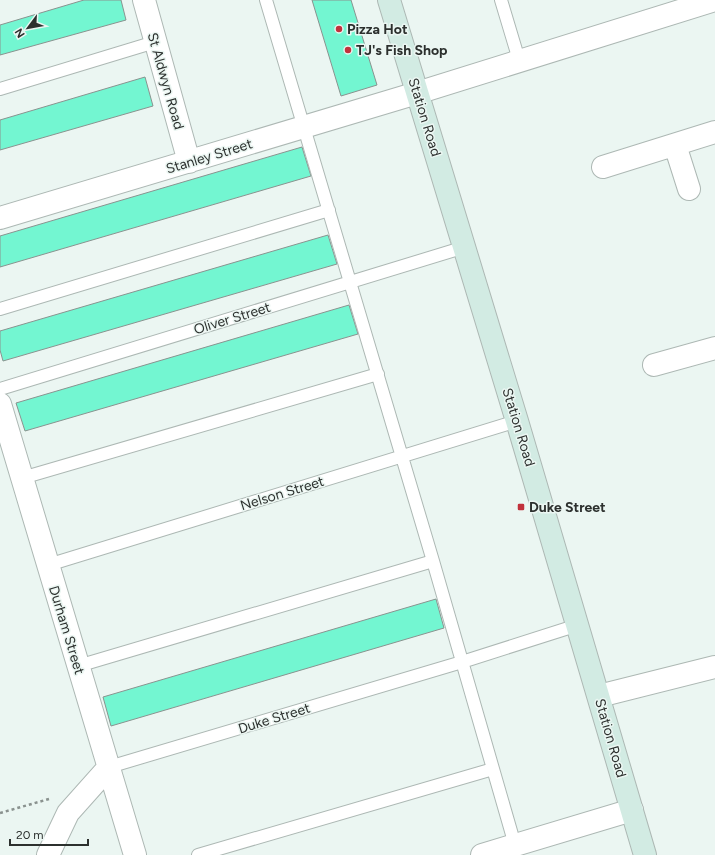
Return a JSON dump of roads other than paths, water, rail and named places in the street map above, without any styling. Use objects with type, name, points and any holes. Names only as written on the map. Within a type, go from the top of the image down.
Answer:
[{"type":"main road","name":"Station Road","points":[[389,0],[465,247],[645,855]]},
{"type":"street","name":"St Aldwyn Road","points":[[144,0],[189,162]]},
{"type":"street","name":"Stanley Street","points":[[0,218],[417,93],[715,0]]},
{"type":"street","points":[[603,167],[715,132]]},
{"type":"street","points":[[675,145],[689,189]]},
{"type":"street","points":[[654,365],[715,348]]},
{"type":"street","name":"Durham Street","points":[[0,404],[135,855]]},
{"type":"street","points":[[599,696],[715,667]]},
{"type":"street","points":[[48,855],[68,813],[108,767]]},
{"type":"street","points":[[482,855],[632,810]]},
{"type":"lane","points":[[266,0],[433,560],[515,845]]},
{"type":"lane","points":[[501,0],[519,60]]},
{"type":"lane","points":[[0,89],[155,42]]},
{"type":"lane","points":[[0,309],[329,210]]},
{"type":"lane","name":"Oliver Street","points":[[0,389],[465,247]]},
{"type":"lane","points":[[22,478],[378,374]]},
{"type":"lane","name":"Nelson Street","points":[[48,565],[517,421]]},
{"type":"lane","points":[[78,666],[433,560]]},
{"type":"lane","name":"Duke Street","points":[[108,767],[462,662],[578,625]]},
{"type":"lane","points":[[198,855],[493,769]]},
{"type":"place","name":"Pizza Hot","points":[[339,29]]},
{"type":"place","name":"TJ's Fish Shop","points":[[348,50]]},
{"type":"place","name":"Duke Street","points":[[521,507]]}]
